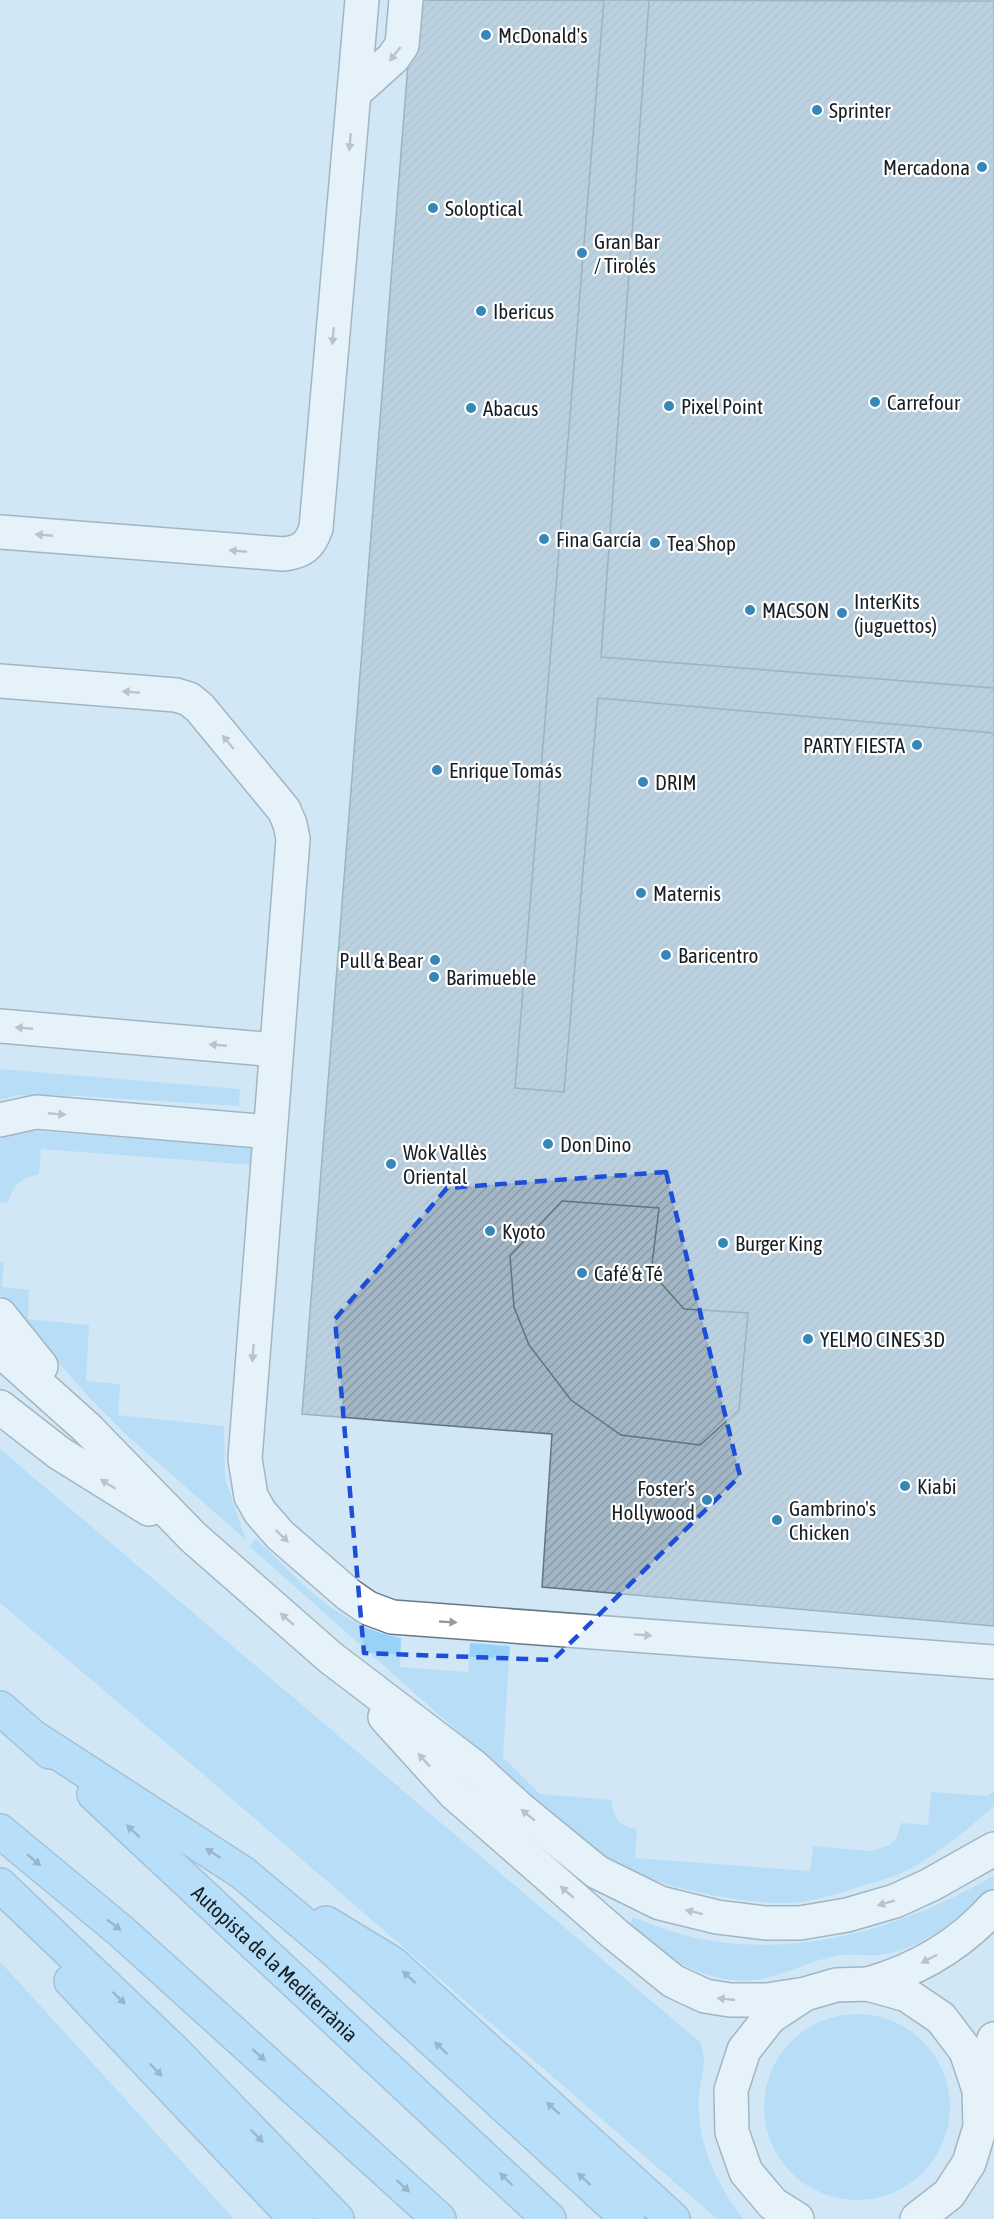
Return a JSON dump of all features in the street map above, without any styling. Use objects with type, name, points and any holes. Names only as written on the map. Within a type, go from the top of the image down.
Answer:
[{"type":"highway","name":"Autopista de la Mediterrània","points":[[0,1708],[35,1738],[309,1997],[449,2124],[549,2219]]},
{"type":"highway","points":[[35,1738],[243,1873],[392,1963],[673,2219]]},
{"type":"highway","points":[[0,1832],[122,1932],[439,2219]]},
{"type":"highway","points":[[243,1873],[331,1947],[628,2219]]},
{"type":"highway","points":[[0,1886],[174,2050],[338,2219]]},
{"type":"highway","points":[[0,1906],[296,2219]]},
{"type":"street","points":[[0,532],[283,554],[305,548],[312,540],[316,528],[362,0]]},
{"type":"street","points":[[354,93],[393,58],[402,45],[406,0]]},
{"type":"street","points":[[0,681],[176,695],[189,699],[200,708],[284,810],[290,824],[293,839],[244,1459],[251,1496],[260,1512],[280,1534],[349,1595],[368,1608],[392,1617],[994,1662]]},
{"type":"street","points":[[0,1026],[276,1050]]},
{"type":"street","points":[[0,1120],[36,1112],[270,1132]]},
{"type":"street","points":[[0,1315],[87,1428]]},
{"type":"street","points":[[0,1350],[87,1428],[193,1537],[331,1658],[473,1766],[520,1809],[597,1872],[660,1903],[717,1917],[765,1923],[800,1923],[847,1915],[896,1901],[930,1885],[994,1849]]},
{"type":"street","points":[[0,1407],[59,1453],[193,1537]]},
{"type":"street","points":[[331,1658],[454,1793],[616,1935],[673,1981],[705,1996],[730,2000],[768,2000],[805,1994],[836,1985],[868,1984],[892,1977],[955,1944],[977,1926],[994,1907]]},
{"type":"street","points":[[930,1885],[970,1857],[994,1832]]},
{"type":"street","points":[[868,1984],[907,1995],[941,2018],[966,2051],[994,2148]]},
{"type":"street","points":[[797,2219],[773,2204],[746,2172],[732,2132],[731,2090],[744,2050],[770,2017],[805,1994]]},
{"type":"street","points":[[916,2219],[949,2194],[969,2163],[980,2127],[979,2090],[994,2039]]},
{"type":"highlighted area","points":[[666,1172],[740,1476],[553,1660],[364,1653],[335,1319],[447,1188]]},
{"type":"shaded area","points":[[0,1069],[240,1089],[239,1106],[78,1096],[19,1095],[0,1100]]},
{"type":"shaded area","points":[[21,1130],[255,1147],[253,1165],[41,1149],[39,1174],[18,1183],[8,1203],[0,1202],[0,1139]]},
{"type":"shaded area","points":[[0,1262],[4,1263],[2,1287],[29,1290],[28,1319],[89,1325],[86,1381],[120,1384],[118,1415],[224,1426],[225,1478],[246,1540],[122,1431],[86,1394],[0,1294]]},
{"type":"shaded area","points":[[0,1449],[701,2043],[704,2061],[699,2093],[701,2132],[717,2177],[743,2219],[717,2219],[210,1780],[0,1603]]},
{"type":"shaded area","points":[[256,1539],[305,1586],[339,1613],[358,1624],[401,1638],[400,1667],[468,1672],[470,1643],[510,1646],[503,1757],[540,1794],[612,1800],[613,1811],[618,1820],[626,1826],[637,1829],[635,1858],[810,1871],[813,1846],[871,1851],[889,1845],[896,1839],[901,1823],[928,1825],[931,1792],[988,1796],[994,1791],[994,1806],[952,1841],[906,1871],[816,1899],[781,1903],[732,1899],[655,1880],[615,1864],[581,1841],[249,1546]]},
{"type":"shaded area","points":[[993,1876],[994,1888],[944,1928],[915,1945],[886,1954],[835,1956],[770,1977],[750,1980],[731,1980],[694,1970],[660,1951],[628,1928],[633,1917],[662,1928],[712,1941],[749,1945],[822,1940],[893,1922],[927,1909]]},
{"type":"shaded area","points":[[0,1962],[8,1970],[234,2219],[0,2219]]},
{"type":"shaded area","points":[[857,2014],[875,2015],[893,2021],[909,2029],[923,2041],[935,2055],[943,2071],[949,2089],[949,2125],[943,2143],[935,2159],[923,2173],[909,2185],[893,2193],[875,2199],[857,2200],[839,2199],[821,2193],[805,2185],[791,2173],[779,2159],[771,2143],[765,2125],[764,2107],[765,2089],[771,2071],[779,2055],[791,2041],[805,2029],[821,2021],[839,2015]]},
{"type":"building","name":"Baricentro","points":[[413,0],[994,1],[994,1626],[542,1587],[552,1434],[302,1414]]},
{"type":"building","points":[[604,0],[649,0],[601,657],[994,688],[994,733],[598,698],[564,1092],[515,1088]]},
{"type":"building","points":[[562,1201],[659,1208],[651,1272],[684,1309],[748,1313],[739,1410],[700,1445],[621,1435],[571,1400],[529,1345],[514,1307],[510,1256]]},
{"type":"place","name":"McDonald's","points":[[486,35]]},
{"type":"place","name":"Sprinter","points":[[817,110]]},
{"type":"place","name":"Mercadona","points":[[982,167]]},
{"type":"place","name":"Soloptical","points":[[433,208]]},
{"type":"place","name":"Gran Bar / Tirolés","points":[[582,253]]},
{"type":"place","name":"Ibericus","points":[[481,311]]},
{"type":"place","name":"Carrefour","points":[[875,402]]},
{"type":"place","name":"Pixel Point","points":[[669,406]]},
{"type":"place","name":"Abacus","points":[[471,408]]},
{"type":"place","name":"Fina García","points":[[544,539]]},
{"type":"place","name":"Tea Shop","points":[[655,543]]},
{"type":"place","name":"MACSON","points":[[750,610]]},
{"type":"place","name":"InterKits (juguettos)","points":[[842,613]]},
{"type":"place","name":"PARTY FIESTA","points":[[917,745]]},
{"type":"place","name":"Enrique Tomás","points":[[437,770]]},
{"type":"place","name":"DRIM","points":[[643,782]]},
{"type":"place","name":"Maternis","points":[[641,893]]},
{"type":"place","name":"Baricentro","points":[[666,955]]},
{"type":"place","name":"Pull & Bear","points":[[435,960]]},
{"type":"place","name":"Barimueble","points":[[434,977]]},
{"type":"place","name":"Don Dino","points":[[548,1144]]},
{"type":"place","name":"Wok Vallès Oriental","points":[[391,1164]]},
{"type":"place","name":"Kyoto","points":[[490,1231]]},
{"type":"place","name":"Burger King","points":[[723,1243]]},
{"type":"place","name":"Café & Té","points":[[582,1273]]},
{"type":"place","name":"YELMO CINES 3D","points":[[808,1339]]},
{"type":"place","name":"Kiabi","points":[[905,1486]]},
{"type":"place","name":"Foster's Hollywood","points":[[707,1500]]},
{"type":"place","name":"Gambrino's Chicken","points":[[777,1520]]}]
